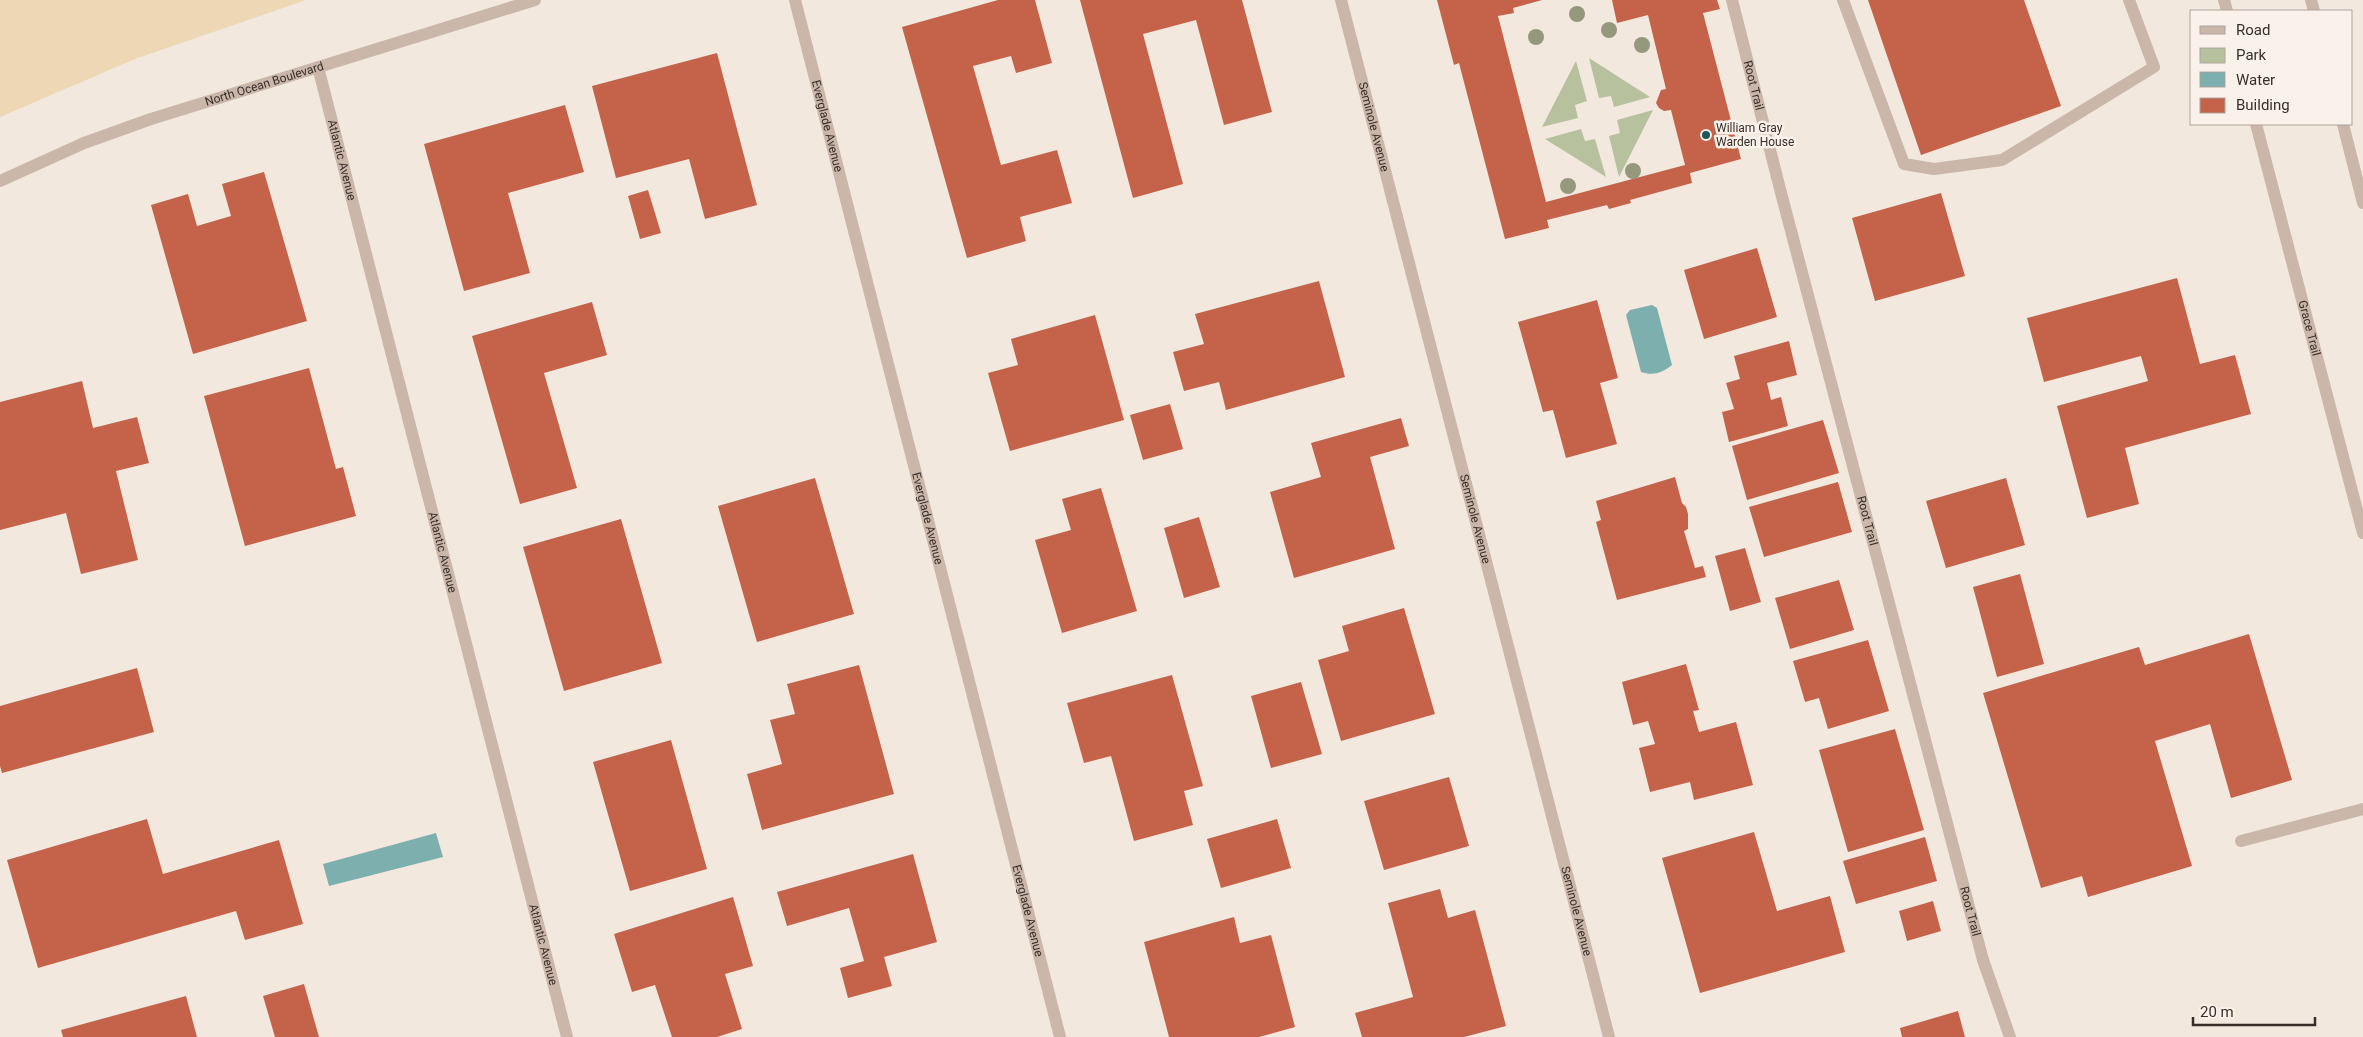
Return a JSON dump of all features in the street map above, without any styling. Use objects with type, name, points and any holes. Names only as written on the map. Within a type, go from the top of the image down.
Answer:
[{"type":"street","name":"North Ocean Boulevard","points":[[0,182],[60,153],[117,131],[535,0]]},
{"type":"street","name":"Everglade Avenue","points":[[795,0],[1060,1037]]},
{"type":"street","name":"Seminole Avenue","points":[[1341,0],[1609,1037]]},
{"type":"street","name":"Root Trail","points":[[1732,0],[1782,198],[1983,960],[2009,1036]]},
{"type":"street","points":[[1843,0],[1904,164],[1934,169],[2002,160],[2154,67],[2129,0]]},
{"type":"street","name":"Atlantic Avenue","points":[[318,67],[567,1037]]},
{"type":"street","name":"Grace Trail","points":[[2256,125],[2363,533]]},
{"type":"street","points":[[2343,125],[2363,203]]},
{"type":"street","points":[[2241,841],[2363,809]]},
{"type":"green space","points":[[1589,58],[1650,97],[1614,107],[1611,96],[1599,98]]},
{"type":"green space","points":[[1576,61],[1587,101],[1575,105],[1578,118],[1542,127]]},
{"type":"green space","points":[[1653,110],[1619,177],[1609,136],[1620,133],[1617,120]]},
{"type":"green space","points":[[1581,129],[1585,141],[1595,139],[1606,177],[1545,139]]},
{"type":"sand","points":[[0,0],[306,0],[135,59],[0,117]]},
{"type":"water","points":[[1652,305],[1657,308],[1672,365],[1661,372],[1650,374],[1641,372],[1626,315],[1630,310]]},
{"type":"water","points":[[436,833],[443,857],[329,886],[323,864]]},
{"type":"building","points":[[998,0],[1035,0],[1052,63],[1016,73],[1011,56],[973,66],[1001,165],[1057,150],[1072,203],[1020,217],[1026,241],[967,258],[902,27]]},
{"type":"building","points":[[1080,0],[1242,0],[1272,112],[1224,125],[1196,20],[1143,34],[1183,184],[1133,198]]},
{"type":"building","name":"William Gray Warden House","points":[[1437,0],[1542,0],[1513,8],[1514,13],[1498,16],[1546,202],[1685,165],[1671,110],[1664,111],[1656,103],[1661,90],[1666,89],[1648,15],[1617,23],[1612,0],[1717,0],[1720,9],[1703,13],[1741,159],[1690,173],[1692,183],[1630,200],[1631,203],[1609,209],[1607,205],[1547,220],[1549,228],[1505,239],[1459,63],[1454,65]]},
{"type":"building","points":[[1868,0],[2024,0],[2061,106],[1921,155]]},
{"type":"building","points":[[717,53],[757,205],[705,219],[689,159],[616,178],[592,86]]},
{"type":"building","points":[[565,105],[584,172],[508,193],[530,273],[464,291],[424,144]]},
{"type":"building","points":[[264,172],[307,321],[193,354],[151,205],[188,194],[197,226],[231,216],[222,184]]},
{"type":"building","points":[[648,190],[661,233],[640,239],[628,196]]},
{"type":"building","points":[[1941,193],[1965,276],[1875,301],[1852,218]]},
{"type":"building","points":[[1757,248],[1777,317],[1704,339],[1684,270]]},
{"type":"building","points":[[2177,278],[2200,364],[2235,355],[2251,414],[2125,448],[2139,504],[2087,518],[2057,406],[2148,381],[2141,356],[2044,382],[2027,318]]},
{"type":"building","points":[[1319,281],[1345,377],[1226,410],[1219,382],[1184,391],[1173,352],[1204,344],[1195,314]]},
{"type":"building","points":[[1597,300],[1618,378],[1600,383],[1617,444],[1566,458],[1553,410],[1543,412],[1518,322]]},
{"type":"building","points":[[592,302],[607,355],[544,373],[577,488],[520,504],[472,336]]},
{"type":"building","points":[[1095,315],[1124,420],[1010,451],[988,373],[1018,365],[1011,339]]},
{"type":"building","points":[[1789,341],[1797,375],[1767,383],[1771,400],[1781,397],[1788,426],[1729,442],[1722,412],[1734,409],[1726,383],[1740,379],[1734,356]]},
{"type":"building","points":[[309,368],[336,469],[343,467],[356,516],[245,546],[204,396]]},
{"type":"building","points":[[82,381],[93,428],[137,417],[149,463],[116,471],[138,560],[81,574],[66,513],[0,530],[0,402]]},
{"type":"building","points":[[1170,404],[1183,449],[1143,460],[1130,415]]},
{"type":"building","points":[[1401,418],[1409,446],[1370,457],[1395,549],[1294,578],[1270,492],[1321,477],[1311,443]]},
{"type":"building","points":[[1823,420],[1839,473],[1747,500],[1732,446]]},
{"type":"building","points":[[1675,477],[1682,503],[1686,507],[1688,514],[1688,529],[1684,531],[1695,568],[1703,566],[1706,577],[1617,600],[1596,522],[1601,520],[1596,501]]},
{"type":"building","points":[[815,478],[854,614],[757,642],[718,506]]},
{"type":"building","points":[[2006,478],[2025,545],[1946,568],[1926,501]]},
{"type":"building","points":[[1838,482],[1852,532],[1764,557],[1749,507]]},
{"type":"building","points":[[1101,488],[1137,611],[1062,633],[1035,540],[1071,530],[1062,499]]},
{"type":"building","points":[[1199,517],[1220,587],[1184,598],[1164,528]]},
{"type":"building","points":[[621,519],[662,663],[564,691],[523,547]]},
{"type":"building","points":[[1745,548],[1761,602],[1730,611],[1715,556]]},
{"type":"building","points":[[2020,574],[2044,664],[1997,677],[1973,587]]},
{"type":"building","points":[[1839,580],[1854,630],[1790,649],[1775,598]]},
{"type":"building","points":[[1404,608],[1435,714],[1341,741],[1318,660],[1349,651],[1342,626]]},
{"type":"building","points":[[2249,634],[2292,780],[2231,798],[2210,724],[2155,741],[2192,866],[2088,897],[2082,876],[2041,888],[1983,693],[2139,647],[2145,665]]},
{"type":"building","points":[[1868,640],[1889,711],[1828,729],[1819,698],[1805,702],[1793,661]]},
{"type":"building","points":[[1686,664],[1699,710],[1693,711],[1699,732],[1736,722],[1753,785],[1694,800],[1690,782],[1650,792],[1639,748],[1655,744],[1648,721],[1633,725],[1622,682]]},
{"type":"building","points":[[859,665],[894,794],[762,830],[747,774],[782,764],[770,720],[795,714],[787,684]]},
{"type":"building","points":[[137,668],[154,732],[2,773],[0,766],[0,706]]},
{"type":"building","points":[[1172,675],[1203,786],[1184,791],[1193,825],[1134,841],[1111,756],[1084,763],[1067,703]]},
{"type":"building","points":[[1301,682],[1322,754],[1271,768],[1251,696]]},
{"type":"building","points":[[1895,729],[1924,830],[1848,852],[1819,750]]},
{"type":"building","points":[[671,740],[707,869],[630,891],[593,762]]},
{"type":"building","points":[[1449,777],[1469,846],[1384,870],[1364,801]]},
{"type":"building","points":[[147,819],[163,874],[279,840],[303,924],[245,940],[236,911],[38,968],[7,860]]},
{"type":"building","points":[[1277,819],[1291,868],[1221,888],[1207,839]]},
{"type":"building","points":[[1754,832],[1777,911],[1830,896],[1845,952],[1700,993],[1662,858]]},
{"type":"building","points":[[1925,837],[1937,881],[1856,904],[1843,861]]},
{"type":"building","points":[[913,854],[937,942],[884,957],[892,986],[848,998],[840,968],[864,961],[849,908],[787,926],[777,892]]},
{"type":"building","points":[[1440,889],[1448,918],[1475,910],[1506,1026],[1464,1037],[1362,1037],[1355,1013],[1413,997],[1388,903]]},
{"type":"building","points":[[733,897],[753,966],[725,974],[742,1029],[717,1037],[672,1037],[655,985],[632,992],[614,934]]},
{"type":"building","points":[[1933,901],[1941,931],[1907,941],[1899,911]]},
{"type":"building","points":[[1234,917],[1240,943],[1271,935],[1295,1027],[1259,1037],[1169,1037],[1144,942]]},
{"type":"building","points":[[304,984],[319,1037],[275,1037],[263,996]]},
{"type":"building","points":[[186,996],[197,1037],[63,1037],[61,1030]]},
{"type":"building","points":[[1958,1011],[1965,1037],[1902,1037],[1900,1028]]},
{"type":"place","name":"William Gray Warden House","points":[[1706,135]]}]
